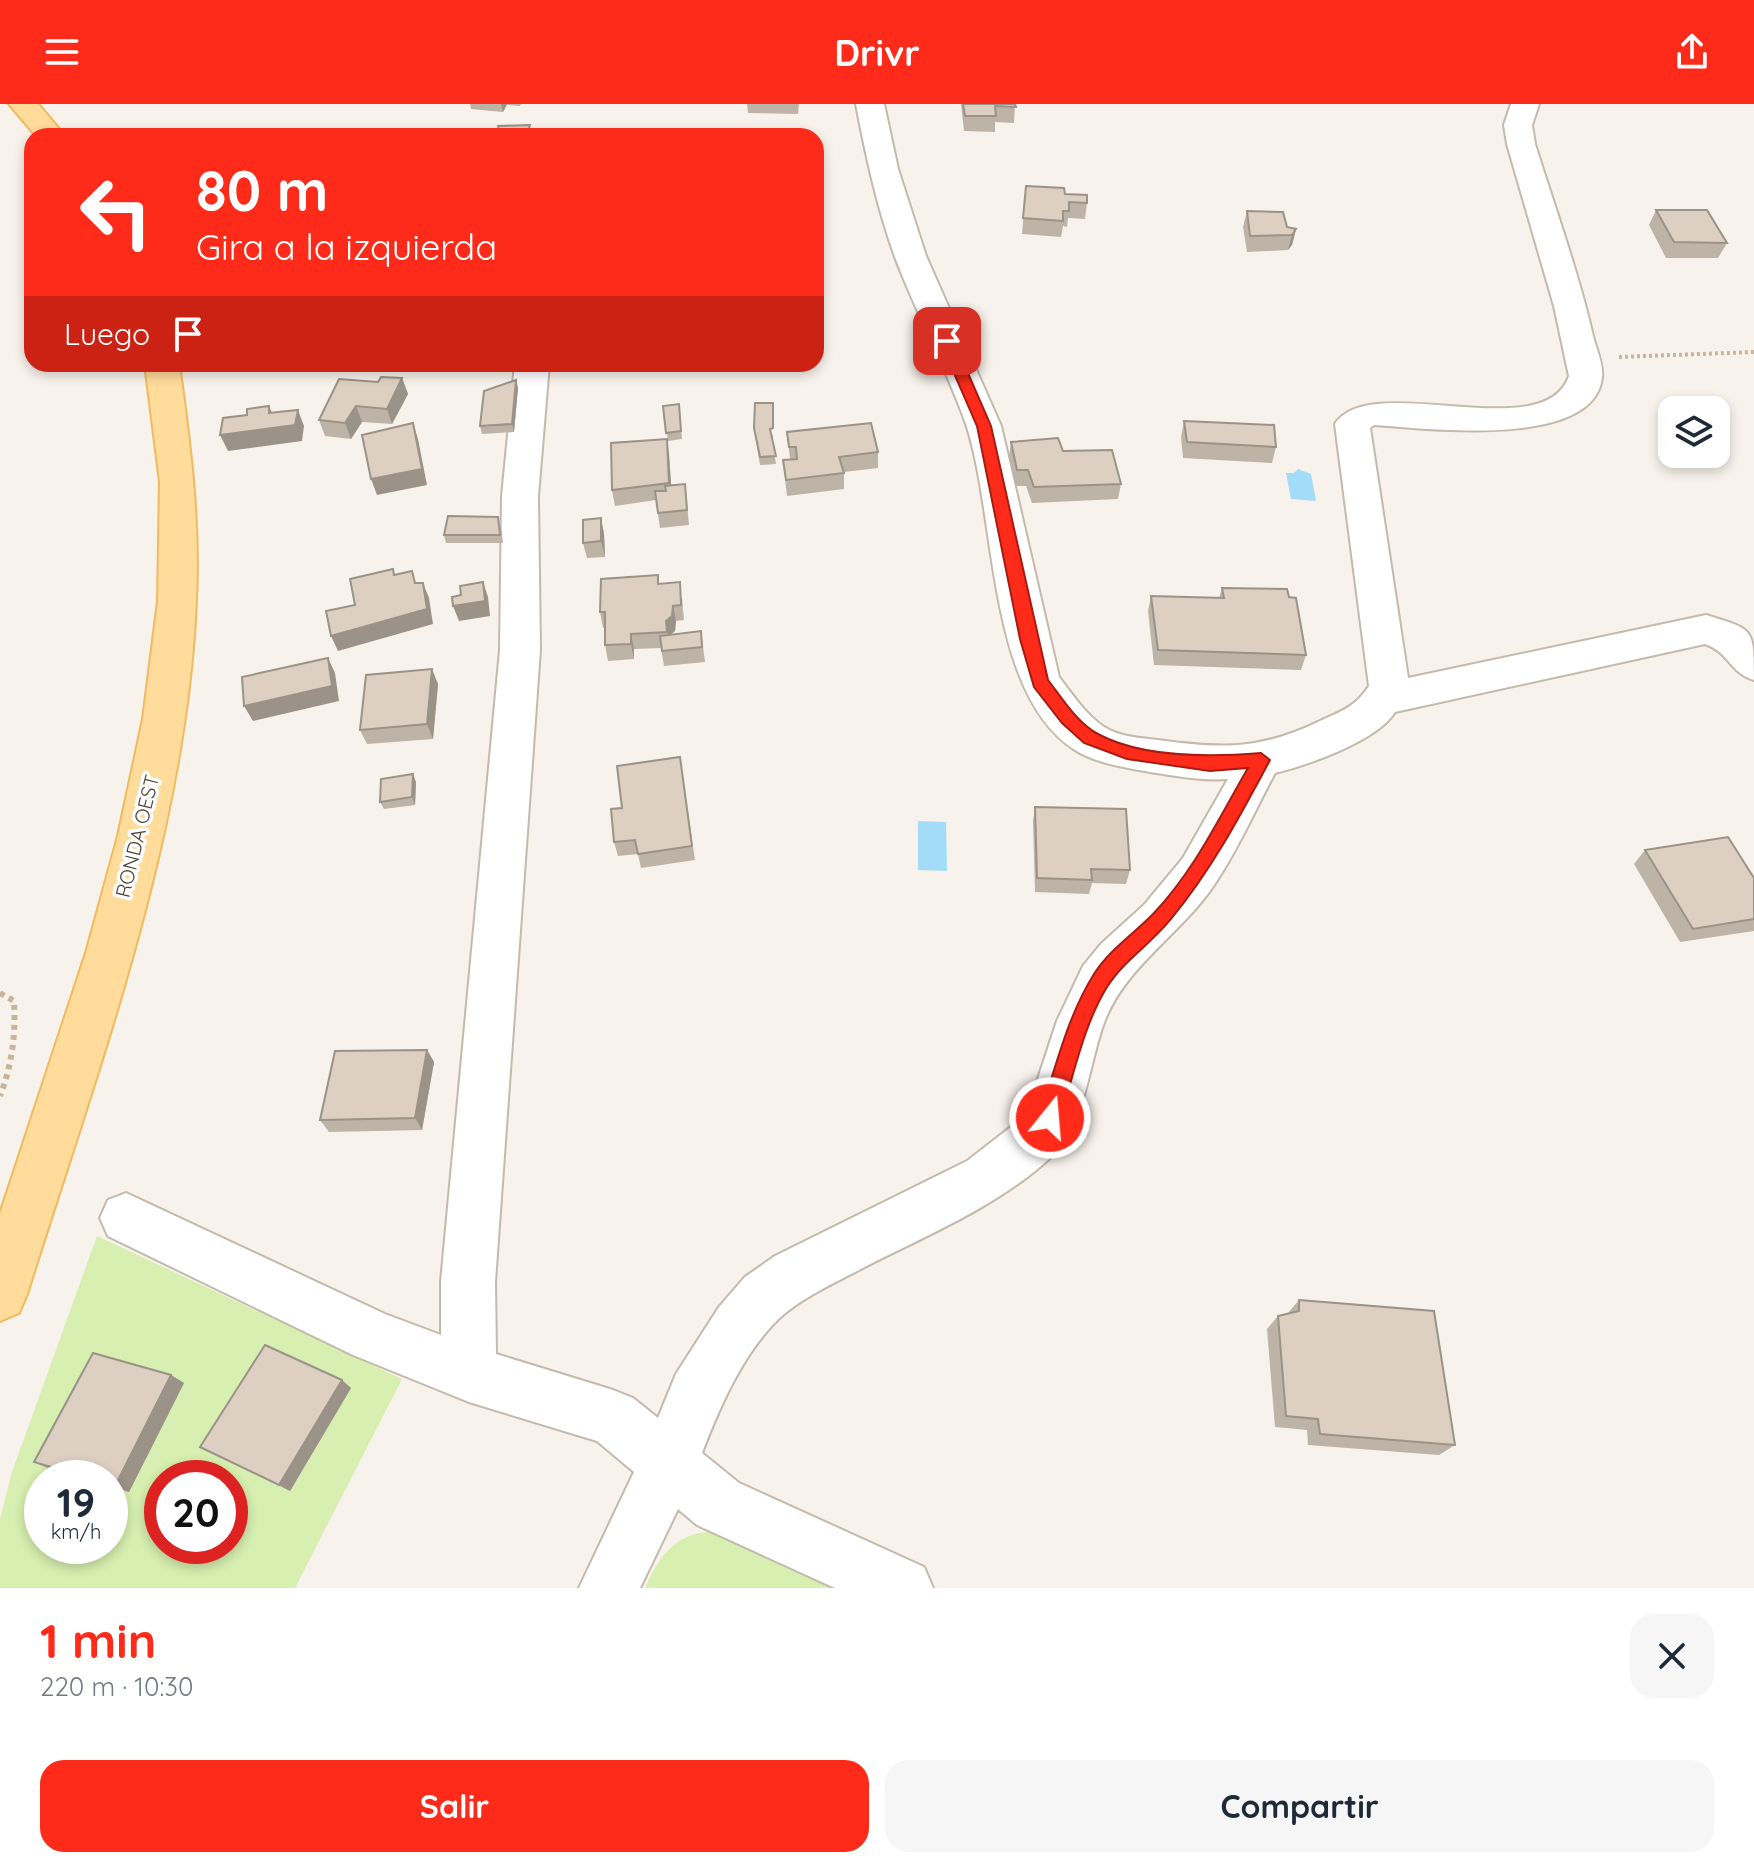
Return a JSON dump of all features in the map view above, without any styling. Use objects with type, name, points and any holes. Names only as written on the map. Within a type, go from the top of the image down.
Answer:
[{"type":"main road","points":[[23,104],[44,128]]},
{"type":"main road","name":"RONDA OEST","points":[[0,1294],[101,975],[143,828],[161,731],[177,626],[181,556],[176,447],[163,372]]},
{"type":"street","points":[[870,104],[883,169],[910,256],[984,426],[1028,639],[1040,682],[1068,718],[1090,739],[1127,752],[1210,764],[1261,760],[1294,752],[1373,713],[1384,699],[1389,687],[1352,424],[1361,417],[1374,414],[1508,417],[1543,414],[1561,408],[1574,399],[1583,387],[1586,376],[1570,306],[1521,144],[1518,125],[1525,104]]},
{"type":"street","points":[[469,1374],[468,1282],[520,650],[520,496],[531,372]]},
{"type":"street","points":[[1384,699],[1706,629],[1734,639],[1754,665]]},
{"type":"street","points":[[609,1588],[668,1466],[696,1394],[738,1326],[764,1296],[794,1275],[985,1178],[1034,1140],[1050,1118],[1081,1021],[1100,981],[1117,958],[1160,919],[1199,871],[1261,760]]},
{"type":"street","points":[[126,1218],[372,1336],[469,1374],[613,1418],[718,1504],[903,1588]]},
{"type":"path","points":[[1582,362],[1633,355],[1754,352]]},
{"type":"path","points":[[0,993],[14,1001],[17,1035],[9,1073],[0,1096]]},
{"type":"green space","points":[[97,1236],[402,1379],[295,1588],[0,1588],[0,1519],[12,1472]]},
{"type":"green space","points":[[710,1532],[834,1588],[645,1588],[662,1557],[677,1542],[698,1533]]},
{"type":"water","points":[[1298,469],[1311,474],[1316,501],[1291,499],[1286,473],[1294,473]]},
{"type":"water","points":[[918,821],[946,822],[947,871],[918,870]]},
{"type":"building","points":[[963,104],[1015,104],[1016,107],[995,106],[996,116],[965,116]]},
{"type":"building","points":[[530,125],[529,128],[498,126]]},
{"type":"building","points":[[1026,186],[1064,188],[1065,194],[1087,195],[1087,203],[1069,202],[1069,211],[1063,211],[1063,221],[1023,218]]},
{"type":"building","points":[[1656,210],[1707,210],[1727,243],[1674,242]]},
{"type":"building","points":[[1247,211],[1283,212],[1287,227],[1296,229],[1292,235],[1250,236]]},
{"type":"building","points":[[381,377],[402,378],[387,409],[356,406],[345,423],[319,420],[339,379],[378,382]]},
{"type":"building","points":[[516,380],[512,424],[480,426],[484,391]]},
{"type":"building","points":[[755,403],[773,403],[773,428],[770,429],[776,456],[760,457],[754,428]]},
{"type":"building","points":[[679,404],[681,431],[666,433],[663,406]]},
{"type":"building","points":[[269,406],[269,413],[298,410],[295,425],[220,435],[223,418],[247,415],[247,409]]},
{"type":"building","points":[[1184,421],[1274,425],[1276,447],[1187,442]]},
{"type":"building","points":[[413,423],[422,469],[371,479],[362,435]]},
{"type":"building","points":[[871,423],[878,452],[839,457],[844,473],[786,480],[783,460],[797,459],[796,447],[789,447],[787,432]]},
{"type":"building","points":[[1058,438],[1063,451],[1112,450],[1121,484],[1034,487],[1028,470],[1017,470],[1011,442]]},
{"type":"building","points":[[667,439],[669,483],[612,490],[611,443]]},
{"type":"building","points":[[685,484],[687,510],[658,513],[655,491],[666,491],[665,486]]},
{"type":"building","points":[[448,516],[498,517],[500,535],[444,535]]},
{"type":"building","points":[[601,518],[601,541],[583,543],[583,520]]},
{"type":"building","points":[[393,569],[394,575],[412,571],[415,583],[423,583],[427,609],[331,636],[326,611],[355,605],[350,579]]},
{"type":"building","points":[[658,575],[658,584],[680,582],[681,605],[673,606],[672,616],[666,621],[667,632],[631,634],[631,644],[605,645],[605,612],[600,612],[601,579]]},
{"type":"building","points":[[483,582],[485,601],[453,606],[452,597],[461,595],[460,586]]},
{"type":"building","points":[[1222,588],[1287,589],[1289,597],[1296,598],[1306,655],[1158,650],[1151,596],[1224,598]]},
{"type":"building","points":[[701,631],[702,647],[662,651],[660,636]]},
{"type":"building","points":[[328,658],[332,686],[244,706],[242,677]]},
{"type":"building","points":[[432,669],[427,724],[360,730],[366,675]]},
{"type":"building","points":[[680,757],[692,846],[638,854],[635,840],[614,842],[611,809],[622,808],[617,766]]},
{"type":"building","points":[[413,774],[412,797],[380,802],[381,779]]},
{"type":"building","points":[[1035,807],[1126,809],[1130,870],[1091,869],[1092,880],[1037,878]]},
{"type":"building","points":[[1728,837],[1754,878],[1754,919],[1693,929],[1645,850]]},
{"type":"building","points":[[427,1050],[415,1118],[320,1120],[335,1051]]},
{"type":"building","points":[[1299,1300],[1434,1311],[1455,1445],[1320,1434],[1318,1419],[1286,1416],[1278,1316],[1299,1311]]},
{"type":"building","points":[[265,1345],[342,1380],[279,1485],[248,1470],[248,1460],[227,1460],[200,1447]]},
{"type":"building","points":[[93,1353],[171,1375],[128,1460],[35,1460]]},
{"type":"route","points":[[947,341],[984,426],[1028,639],[1040,682],[1068,718],[1090,739],[1163,760],[1210,764],[1261,760],[1199,871],[1160,919],[1117,958],[1100,981],[1081,1021],[1050,1118]]}]
